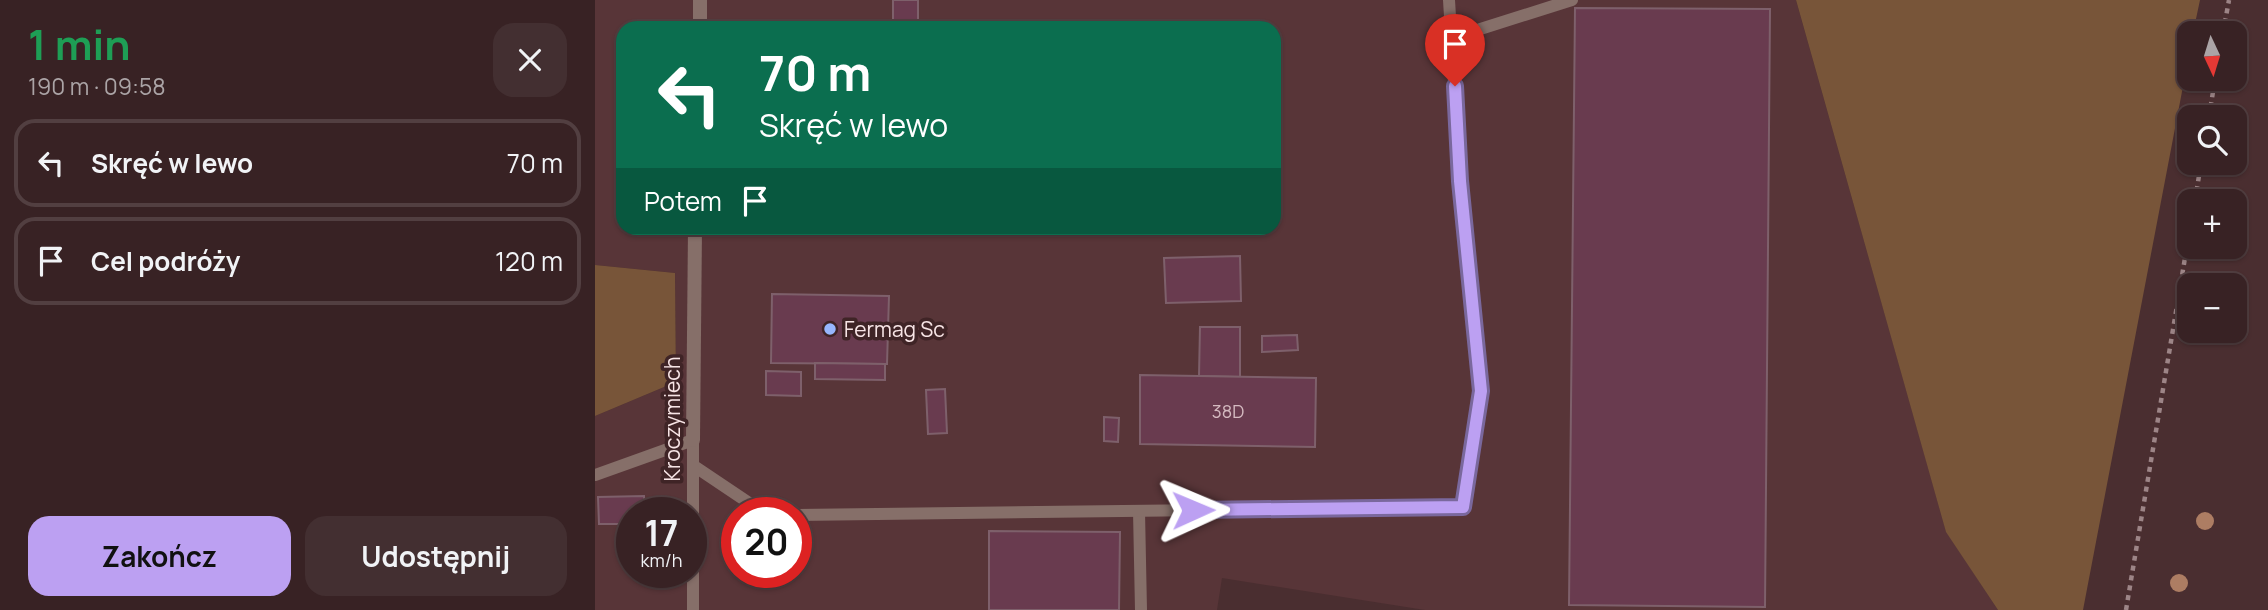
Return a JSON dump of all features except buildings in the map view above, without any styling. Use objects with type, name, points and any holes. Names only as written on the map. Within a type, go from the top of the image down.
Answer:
[{"type":"street","points":[[700,0],[700,21]]},
{"type":"street","name":"Kroczymiech","points":[[693,440],[695,235]]},
{"type":"lane","points":[[812,515],[1463,507],[1481,391],[1460,181],[1449,0]]},
{"type":"lane","points":[[1452,38],[1572,0]]},
{"type":"lane","points":[[595,475],[693,440]]},
{"type":"lane","name":"Kroczymiech","points":[[693,440],[693,610]]},
{"type":"lane","points":[[694,466],[740,497]]},
{"type":"lane","points":[[1139,511],[1141,610]]},
{"type":"path","points":[[2225,21],[2229,0]]},
{"type":"path","points":[[2126,610],[2185,259]]},
{"type":"shaded area","points":[[595,0],[1796,0],[1946,531],[1998,610],[1425,610],[1222,578],[1217,610],[595,610],[595,416],[676,382],[675,273],[595,265]]},
{"type":"shaded area","points":[[1796,0],[2200,0],[2196,21],[2177,21],[2177,91],[2182,91],[2179,105],[2177,105],[2177,118],[2083,610],[1998,610],[1946,532]]},
{"type":"shaded area","points":[[595,265],[675,273],[676,382],[595,416]]},
{"type":"place","name":"Fermag Sc","points":[[830,329]]},
{"type":"route","points":[[1193,510],[1463,507],[1481,391],[1460,181],[1455,86]]}]
